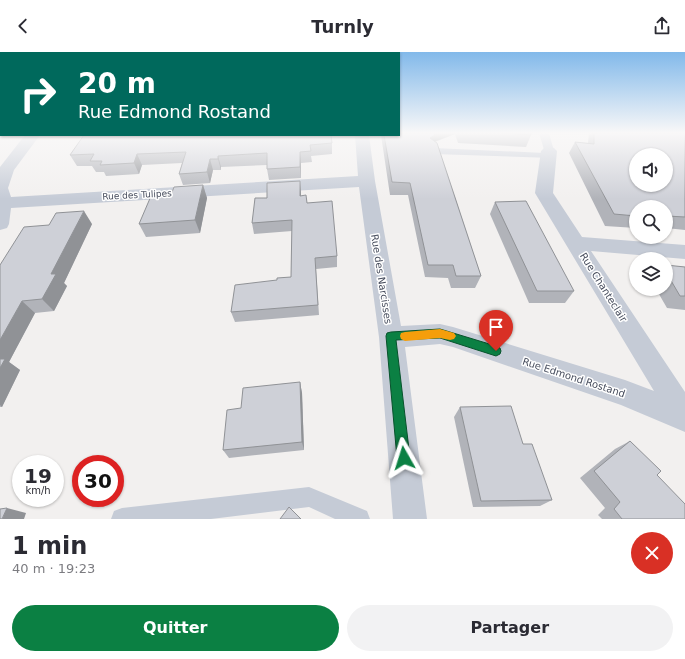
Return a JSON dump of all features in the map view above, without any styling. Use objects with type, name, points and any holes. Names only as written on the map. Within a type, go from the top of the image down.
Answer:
[{"type":"street","points":[[0,224],[1,192],[6,170],[18,155]]},
{"type":"street","name":"Rue des Narcisses","points":[[364,155],[391,336],[410,519]]},
{"type":"street","name":"Rue Chanteclair","points":[[546,155],[544,193],[685,417]]},
{"type":"street","name":"Rue des Tulipes","points":[[1,192],[367,181]]},
{"type":"street","points":[[576,243],[685,252]]},
{"type":"street","name":"Rue Edmond Rostand","points":[[391,336],[440,334],[453,337],[625,394],[685,417]]},
{"type":"lane","points":[[122,519],[309,497],[359,519]]},
{"type":"building","points":[[94,155],[137,155],[134,163],[100,165],[102,161],[90,161]]},
{"type":"building","points":[[185,155],[238,155],[218,156],[218,159],[210,159],[207,172],[179,174]]},
{"type":"building","points":[[267,155],[300,155],[300,167],[267,169]]},
{"type":"building","points":[[387,155],[441,155],[481,276],[456,276],[453,265],[428,265],[410,183],[392,182]]},
{"type":"building","points":[[582,155],[629,155],[629,192],[673,192],[673,155],[685,155],[685,217],[673,216],[673,200],[629,200],[629,215],[614,214]]},
{"type":"building","points":[[300,181],[300,196],[306,195],[307,203],[332,201],[337,256],[315,258],[318,305],[231,312],[235,285],[291,277],[292,220],[252,223],[255,198],[267,198],[267,183]]},
{"type":"building","points":[[203,185],[195,220],[139,224],[151,196],[171,195],[174,187]]},
{"type":"building","points":[[526,201],[574,291],[537,291],[495,202]]},
{"type":"building","points":[[84,211],[51,274],[56,274],[42,299],[22,301],[0,340],[0,265],[24,227],[49,225],[56,213]]},
{"type":"building","points":[[673,266],[685,267],[685,296],[680,296],[673,284]]},
{"type":"building","points":[[0,359],[5,359],[0,368]]},
{"type":"building","points":[[300,382],[302,442],[223,450],[227,410],[241,408],[243,388]]},
{"type":"building","points":[[511,406],[523,444],[532,444],[552,500],[481,501],[460,407]]},
{"type":"building","points":[[630,441],[661,471],[657,475],[685,504],[685,519],[622,519],[614,509],[620,502],[594,471]]},
{"type":"building","points":[[289,507],[301,519],[280,519]]},
{"type":"building","points":[[7,508],[2,519],[0,519],[0,509]]},
{"type":"slow traffic","points":[[405,336],[440,334],[450,336]]},
{"type":"route","points":[[404,458],[391,336],[440,334],[496,351]]}]
